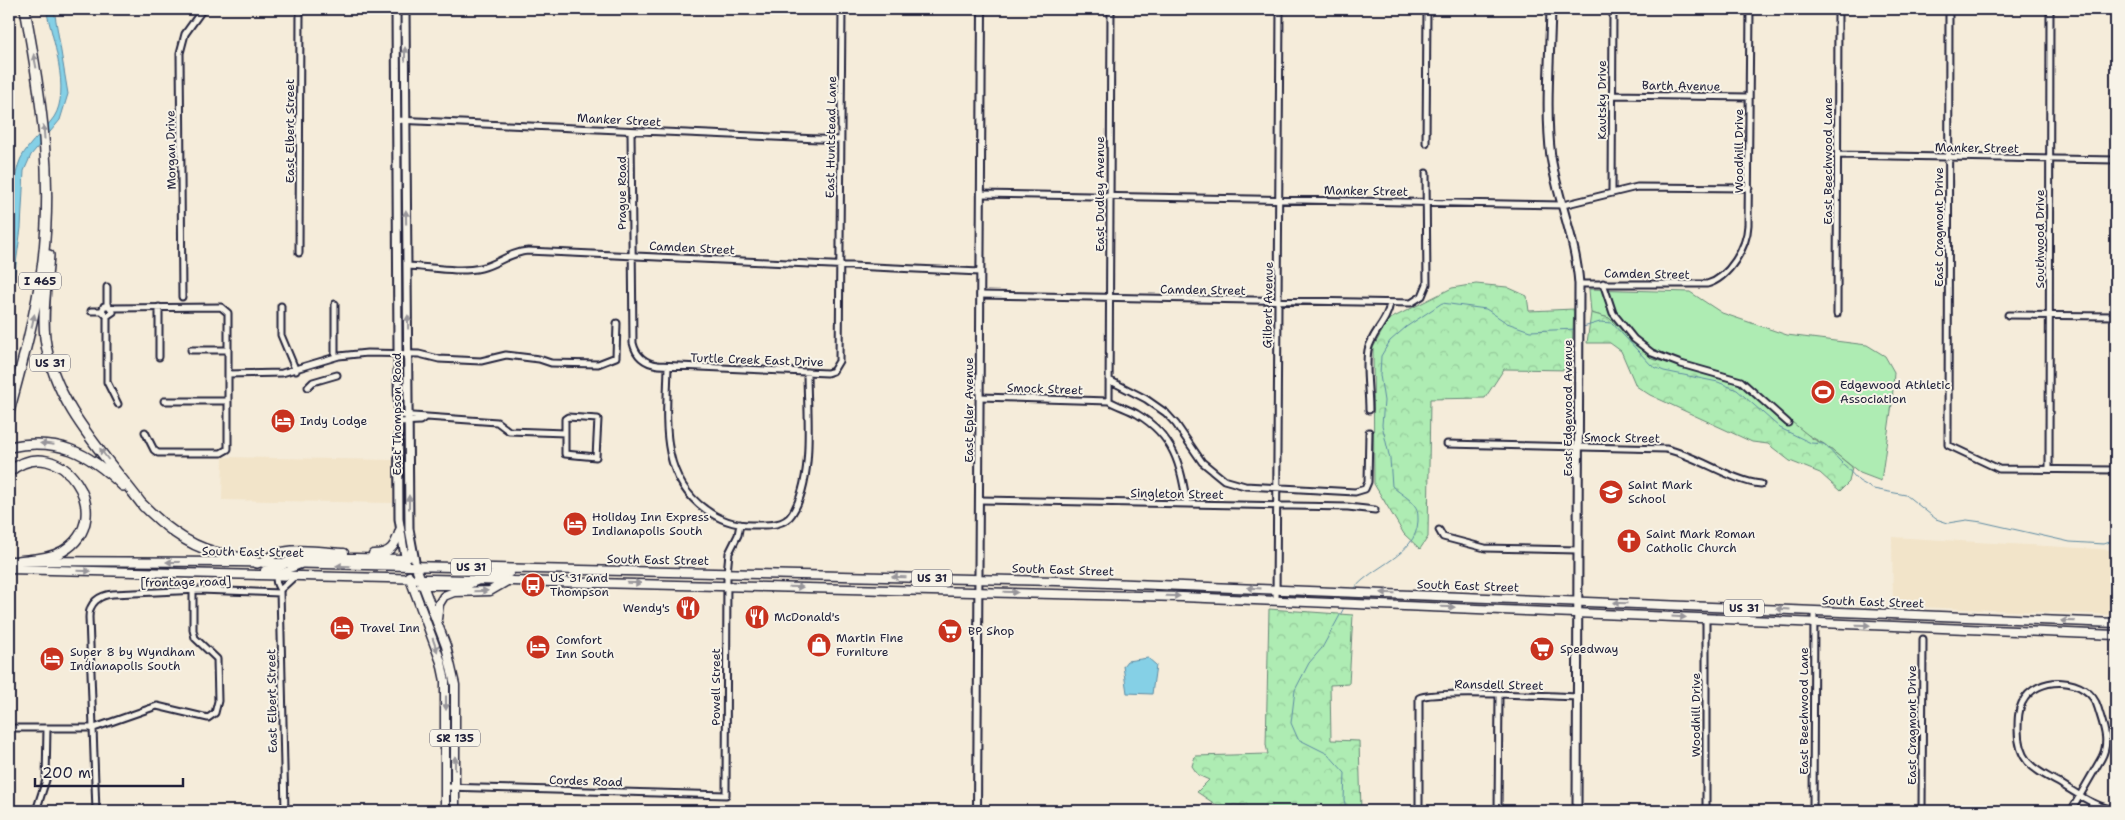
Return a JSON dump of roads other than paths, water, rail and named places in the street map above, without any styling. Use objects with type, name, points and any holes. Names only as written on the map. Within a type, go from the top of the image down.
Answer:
[{"type":"highway","name":"I 465","points":[[9,412],[40,280],[47,192],[42,109],[25,9]]},
{"type":"highway","name":"US 31","points":[[47,192],[51,226],[44,317],[50,362],[69,406],[144,507],[163,524],[193,544],[214,552],[260,563]]},
{"type":"highway","points":[[9,400],[20,368]]},
{"type":"highway","points":[[12,446],[45,444],[80,453],[101,465],[144,507]]},
{"type":"highway","points":[[9,472],[19,465],[35,460],[56,464],[67,470],[76,480],[86,503],[82,529],[66,549],[47,557],[13,561]]},
{"type":"main road","name":"East Thompson Road","points":[[396,9],[398,264],[408,418],[409,529],[416,567],[450,660],[455,685],[455,811]]},
{"type":"main road","name":"East Thompson Road","points":[[405,9],[407,266],[399,419],[400,530],[410,578],[441,662],[445,681],[445,811]]},
{"type":"main road","name":"East Edgewood Avenue","points":[[1551,9],[1550,141],[1553,167],[1575,247],[1579,284],[1578,811]]},
{"type":"main road","points":[[398,264],[407,266]]},
{"type":"main road","points":[[260,563],[271,554],[282,551],[382,554],[394,546],[400,530]]},
{"type":"main road","points":[[239,574],[272,571],[283,564],[305,557],[406,563],[412,550]]},
{"type":"main road","name":"South East Street","points":[[13,561],[301,565],[406,563],[416,567],[526,569],[979,591],[1364,604],[2116,635]]},
{"type":"main road","name":"South East Street","points":[[9,569],[410,578],[422,582],[480,580],[978,579],[1338,591],[2116,623]]},
{"type":"main road","points":[[480,580],[526,569]]},
{"type":"main road","points":[[437,621],[439,604],[444,596],[454,592],[490,590],[509,580]]},
{"type":"main road","points":[[417,596],[417,589],[422,582]]},
{"type":"street","name":"Morgan Drive","points":[[182,297],[180,53],[185,34],[203,9]]},
{"type":"street","name":"East Elbert Street","points":[[299,253],[300,9]]},
{"type":"street","name":"East Huntstead Lane","points":[[840,265],[842,9]]},
{"type":"street","name":"East Epler Avenue","points":[[977,811],[982,9]]},
{"type":"street","name":"East Dudley Avenue","points":[[1109,400],[1111,9]]},
{"type":"street","name":"Gilbert Avenue","points":[[1276,601],[1280,9]]},
{"type":"street","points":[[1426,142],[1427,9]]},
{"type":"street","name":"Kautsky Drive","points":[[1612,191],[1613,9]]},
{"type":"street","name":"Woodhill Drive","points":[[1714,282],[1725,275],[1746,239],[1749,188],[1750,9]]},
{"type":"street","name":"East Beechwood Lane","points":[[1837,314],[1838,9]]},
{"type":"street","name":"East Cragmont Drive","points":[[1949,9],[1948,445],[1999,469],[2049,470]]},
{"type":"street","name":"Southwood Drive","points":[[2049,470],[2050,9]]},
{"type":"street","name":"Barth Avenue","points":[[1612,95],[1749,97]]},
{"type":"street","name":"Manker Street","points":[[396,120],[841,140]]},
{"type":"street","name":"Prague Road","points":[[632,131],[632,294]]},
{"type":"street","name":"Manker Street","points":[[1837,155],[2116,160]]},
{"type":"street","points":[[1426,173],[1426,202]]},
{"type":"street","name":"Manker Street","points":[[981,194],[1563,204],[1612,191],[1656,186],[1749,188]]},
{"type":"street","name":"Camden Street","points":[[980,295],[1411,303],[1422,296],[1428,284],[1426,202]]},
{"type":"street","name":"Camden Street","points":[[407,266],[477,269],[490,265],[510,254],[528,250],[980,272]]},
{"type":"street","name":"Turtle Creek East Drive","points":[[632,294],[635,349],[640,357],[649,363],[668,366],[830,372],[839,364],[840,265]]},
{"type":"street","name":"Camden Street","points":[[1579,284],[1699,284],[1714,282]]},
{"type":"street","points":[[1603,283],[1613,313],[1634,339],[1652,353],[1681,364],[1741,381],[1788,423]]},
{"type":"street","points":[[107,287],[112,314],[107,316]]},
{"type":"street","points":[[1369,410],[1368,350],[1375,334],[1384,322],[1390,303]]},
{"type":"street","points":[[335,304],[335,357]]},
{"type":"street","points":[[159,357],[160,306]]},
{"type":"street","points":[[91,311],[102,311],[110,307],[160,306],[226,309],[228,313],[229,446],[226,451],[221,453],[158,452],[154,450],[145,432]]},
{"type":"street","points":[[281,306],[281,335],[296,371]]},
{"type":"street","points":[[102,311],[107,316],[107,382],[118,404]]},
{"type":"street","points":[[2008,315],[2116,316]]},
{"type":"street","points":[[228,374],[270,375],[296,371],[335,357],[362,353],[422,354],[439,359],[481,361],[506,355],[539,359],[551,363],[598,364],[616,356],[617,323]]},
{"type":"street","points":[[191,350],[228,350]]},
{"type":"street","points":[[668,366],[667,441],[676,474],[688,493],[703,508],[718,517],[740,524],[780,523],[788,519],[794,511],[806,468],[807,372]]},
{"type":"street","points":[[308,388],[314,382],[337,375]]},
{"type":"street","points":[[1109,380],[1146,399],[1166,413],[1180,429],[1202,462],[1217,476],[1240,485],[1355,492],[1365,489],[1368,482],[1369,432]]},
{"type":"street","name":"Smock Street","points":[[980,397],[1109,400]]},
{"type":"street","points":[[1109,400],[1144,419],[1170,445],[1180,465],[1187,504]]},
{"type":"street","points":[[164,401],[228,401]]},
{"type":"street","points":[[399,419],[408,418],[420,422],[424,418],[497,422],[509,431],[565,433]]},
{"type":"street","points":[[566,418],[597,418],[598,455],[565,455],[565,433],[566,418]]},
{"type":"street","name":"Smock Street","points":[[1447,444],[1666,449],[1686,454],[1747,481],[1761,484]]},
{"type":"street","points":[[2049,470],[2116,470]]},
{"type":"street","name":"Singleton Street","points":[[979,500],[1277,505],[1375,510]]},
{"type":"street","name":"Powell Street","points":[[726,795],[727,579],[729,553],[738,535],[740,524]]},
{"type":"street","points":[[1439,530],[1443,537],[1478,548],[1578,550]]},
{"type":"street","points":[[278,575],[282,571],[301,565]]},
{"type":"street","name":"East Elbert Street","points":[[278,575],[280,591],[285,811]]},
{"type":"street","points":[[280,591],[295,576]]},
{"type":"street","points":[[9,728],[94,728],[157,706],[208,718],[215,713],[218,701],[217,659],[195,638],[193,630],[193,590]]},
{"type":"street","name":"[frontage road]","points":[[94,728],[89,613],[94,601],[102,596],[112,594],[193,590],[280,591]]},
{"type":"street","name":"East Beechwood Lane","points":[[1813,811],[1814,611]]},
{"type":"street","name":"Woodhill Drive","points":[[1706,619],[1706,811]]},
{"type":"street","name":"East Cragmont Drive","points":[[1922,811],[1923,639]]},
{"type":"street","points":[[2071,811],[2081,795],[2102,757],[2106,744],[2096,702],[2085,689],[2072,684],[2039,686],[2031,691],[2021,703],[2018,728],[2019,747],[2028,763],[2037,771],[2081,795],[2101,806],[2116,810]]},
{"type":"street","name":"Ransdell Street","points":[[1419,811],[1419,698],[1424,695],[1578,697]]},
{"type":"street","points":[[1498,811],[1499,696]]},
{"type":"street","points":[[36,811],[46,780],[47,728]]},
{"type":"street","points":[[94,728],[96,811]]},
{"type":"street","name":"Cordes Road","points":[[446,787],[726,795]]},
{"type":"water","points":[[46,9],[54,9],[68,94],[60,120],[31,155],[24,171],[21,228],[9,314],[16,174],[24,153],[54,117],[59,106],[61,93],[59,64]]},
{"type":"water","points":[[1148,658],[1156,665],[1152,694],[1127,693],[1123,666],[1127,661]]},
{"type":"waterway","points":[[1354,589],[1372,573],[1402,552],[1410,543],[1418,521],[1415,506],[1392,486],[1390,459],[1382,425],[1384,401],[1380,375],[1381,356],[1390,341],[1406,327],[1442,303],[1486,309],[1507,323],[1530,331],[1577,329]]},
{"type":"waterway","points":[[1583,327],[1600,322],[1612,323],[1652,366],[1664,371],[1718,382],[1737,390],[1780,428],[1811,443],[1824,444],[1859,481],[1873,489],[1906,495],[1936,519],[1948,523],[1967,520],[1982,522],[2070,542],[2104,544],[2116,540]]},
{"type":"waterway","points":[[1345,606],[1322,648],[1309,663],[1295,690],[1291,723],[1298,739],[1328,754],[1345,773],[1344,800],[1347,811]]},
{"type":"place","name":"Edgewood Athletic Association","points":[[1823,392]]},
{"type":"place","name":"Indy Lodge","points":[[283,421]]},
{"type":"place","name":"Saint Mark School","points":[[1611,492]]},
{"type":"place","name":"Holiday Inn Express Indianapolis South","points":[[575,524]]},
{"type":"place","name":"Saint Mark Roman Catholic Church","points":[[1629,541]]},
{"type":"place","name":"US 31 and Thompson","points":[[533,585]]},
{"type":"place","name":"Wendy's","points":[[688,608]]},
{"type":"place","name":"McDonald's","points":[[757,617]]},
{"type":"place","name":"Travel Inn","points":[[342,628]]},
{"type":"place","name":"BP Shop","points":[[950,631]]},
{"type":"place","name":"Martin Fine Furniture","points":[[819,645]]},
{"type":"place","name":"Comfort Inn South","points":[[538,647]]},
{"type":"place","name":"Speedway","points":[[1542,649]]},
{"type":"place","name":"Super 8 by Wyndham Indianapolis South","points":[[52,659]]}]
